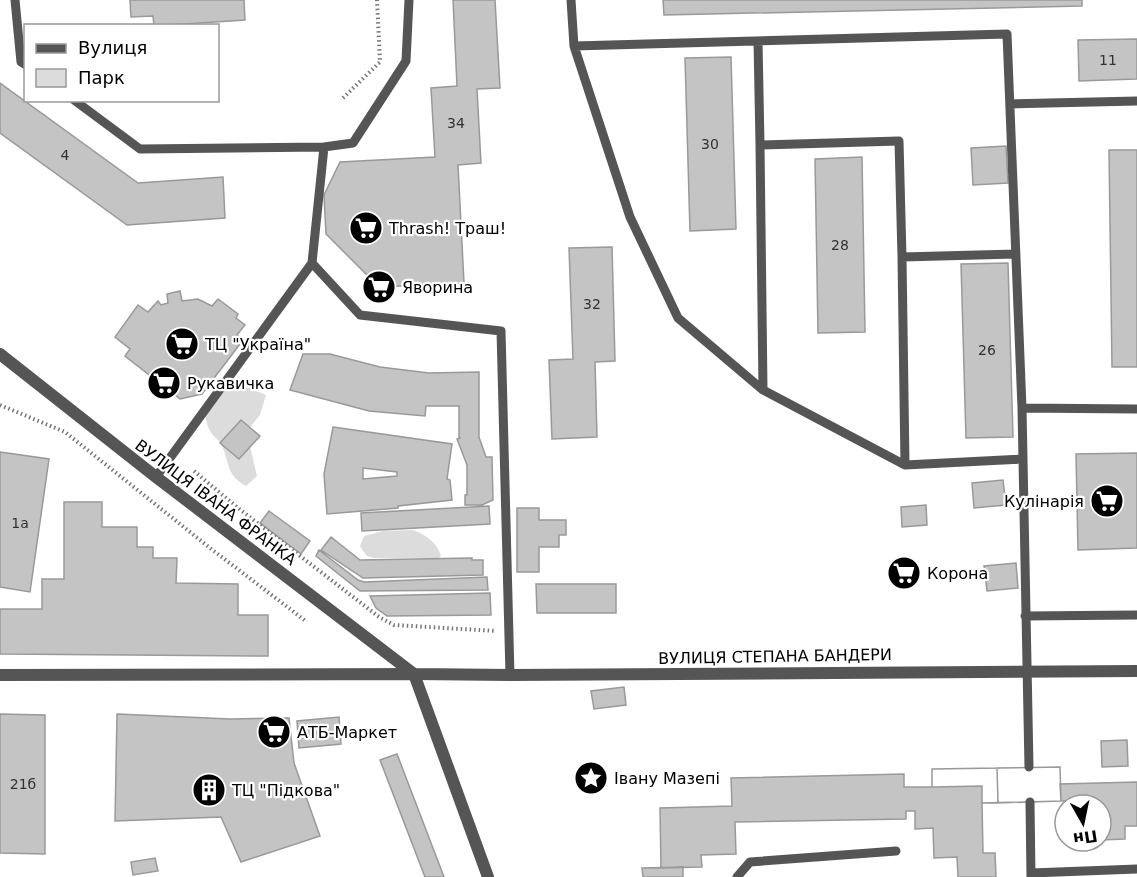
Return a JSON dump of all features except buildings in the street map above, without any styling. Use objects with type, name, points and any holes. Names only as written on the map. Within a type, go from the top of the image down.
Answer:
[{"type":"street","name":"ВУЛИЦЯ ІВАНА ФРАНКА","points":[[0,354],[156,477],[414,674]]},
{"type":"street","name":"ВУЛИЦЯ СТЕПАНА БАНДЕРИ","points":[[0,675],[1137,671]]},
{"type":"street","points":[[414,674],[488,877]]},
{"type":"lane","points":[[15,0],[21,62],[24,64]]},
{"type":"lane","points":[[77,102],[140,149],[324,147],[353,144],[406,61],[409,0]]},
{"type":"lane","points":[[571,0],[574,46],[630,217],[678,318],[763,390],[905,465],[1023,459]]},
{"type":"lane","points":[[574,46],[1007,34],[1022,408],[1029,767]]},
{"type":"lane","points":[[758,41],[763,390]]},
{"type":"lane","points":[[1010,104],[1137,101]]},
{"type":"lane","points":[[760,145],[899,141],[905,465]]},
{"type":"lane","points":[[156,477],[312,263],[324,147]]},
{"type":"lane","points":[[902,257],[1016,254]]},
{"type":"lane","points":[[312,263],[360,315],[501,331],[510,675]]},
{"type":"lane","points":[[1022,408],[1137,409]]},
{"type":"lane","points":[[1025,616],[1137,615]]},
{"type":"lane","points":[[1030,802],[1032,875],[1137,869]]},
{"type":"lane","points":[[737,877],[750,861],[896,851]]},
{"type":"path","points":[[343,98],[380,62],[377,0]]},
{"type":"path","points":[[0,405],[65,432],[307,622]]},
{"type":"path","points":[[194,471],[379,617],[394,625],[509,632]]},
{"type":"green space","points":[[230,385],[249,388],[266,395],[260,415],[251,426],[249,442],[257,476],[246,486],[235,478],[221,444],[207,424],[204,403]]},
{"type":"green space","points":[[413,530],[434,543],[441,556],[439,558],[374,558],[367,556],[360,546],[364,536],[383,531]]},
{"type":"place","name":"Thrash! Траш!","points":[[366,228]]},
{"type":"place","name":"Яворина","points":[[379,287]]},
{"type":"place","name":"ТЦ \"Україна\"","points":[[182,344]]},
{"type":"place","name":"Рукавичка","points":[[164,383]]},
{"type":"place","name":"Кулінарія","points":[[1107,501]]},
{"type":"place","name":"Корона","points":[[904,573]]},
{"type":"place","name":"АТБ-Маркет","points":[[274,732]]},
{"type":"place","name":"Івану Мазепі","points":[[591,778]]},
{"type":"place","name":"ТЦ \"Підкова\"","points":[[209,790]]}]
